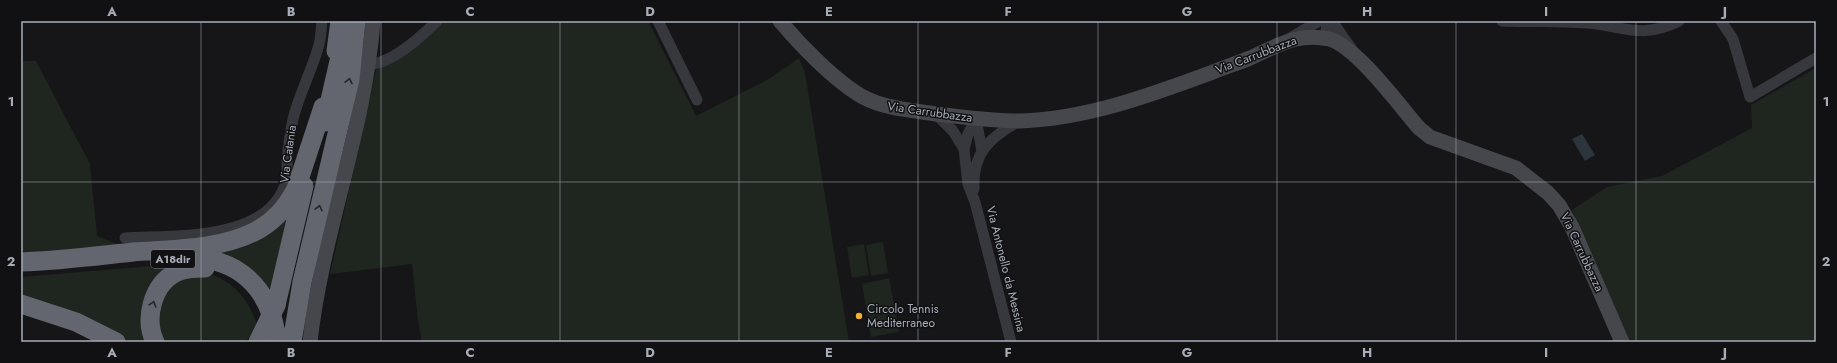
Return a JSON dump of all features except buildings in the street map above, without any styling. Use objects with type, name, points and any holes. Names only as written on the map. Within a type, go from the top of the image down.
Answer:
[{"type":"highway","points":[[258,342],[278,311],[337,46],[340,21]]},
{"type":"highway","points":[[267,342],[278,311],[347,21]]},
{"type":"highway","points":[[292,342],[302,282],[350,79],[356,21]]},
{"type":"highway","points":[[21,262],[200,246],[234,240],[255,231],[275,218],[290,200],[296,189],[323,108]]},
{"type":"highway","name":"A18dir","points":[[21,273],[195,257],[219,261],[241,272],[258,290],[273,321],[277,342]]},
{"type":"highway","points":[[155,342],[150,320],[152,306],[158,291],[169,277],[176,273],[195,268],[206,268],[223,274],[240,287],[256,310],[267,342]]},
{"type":"highway","points":[[21,304],[76,322],[116,342]]},
{"type":"highway","points":[[21,316],[53,326],[90,342]]},
{"type":"main road","points":[[310,342],[322,264],[368,65],[373,21]]},
{"type":"main road","name":"Via Carrubbazza","points":[[780,21],[804,49],[862,96],[890,108],[976,119],[1019,121],[1063,116],[1121,103],[1244,60],[1286,41],[1335,27],[1345,47],[1357,56],[1418,128],[1430,137],[1516,168],[1548,192],[1559,205],[1572,227],[1622,342]]},
{"type":"street","name":"Via Catania","points":[[125,238],[210,233],[233,228],[267,213],[280,198],[287,181],[293,119],[319,46],[322,21]]},
{"type":"street","points":[[368,65],[387,61],[428,30],[437,21]]},
{"type":"street","points":[[658,21],[697,100]]},
{"type":"street","points":[[1286,41],[1319,21]]},
{"type":"street","points":[[1327,21],[1326,33],[1335,27]]},
{"type":"street","points":[[1502,21],[1588,23],[1634,32],[1665,28],[1679,21]]},
{"type":"street","points":[[1721,21],[1733,39],[1750,97],[1816,58]]},
{"type":"street","points":[[936,114],[953,130],[964,149]]},
{"type":"street","points":[[976,119],[982,151]]},
{"type":"street","points":[[975,202],[968,184],[964,149],[968,134],[976,119]]},
{"type":"street","points":[[975,202],[974,179],[982,151],[990,140],[1019,121]]},
{"type":"street","name":"Via Antonello da Messina","points":[[975,202],[1011,342]]},
{"type":"shaded area","points":[[444,21],[648,21],[696,116],[769,79],[799,58],[805,73],[849,342],[422,342],[412,264],[330,274],[376,70],[389,64]]},
{"type":"shaded area","points":[[21,61],[36,61],[90,164],[97,236],[122,246],[31,256],[21,252]]},
{"type":"shaded area","points":[[1816,68],[1816,342],[1630,342],[1572,210],[1607,187],[1662,176],[1752,128],[1751,105]]},
{"type":"shaded area","points":[[1582,134],[1595,155],[1585,161],[1572,139]]},
{"type":"shaded area","points":[[290,209],[269,295],[235,259],[221,253]]},
{"type":"shaded area","points":[[883,242],[888,273],[871,276],[866,245]]},
{"type":"shaded area","points":[[864,244],[869,275],[852,278],[847,247]]},
{"type":"shaded area","points":[[187,263],[174,268],[149,342],[127,342],[115,334],[21,299],[21,277]]},
{"type":"shaded area","points":[[207,273],[225,281],[245,299],[257,325],[246,342],[161,342],[156,309],[178,278]]},
{"type":"shaded area","points":[[889,278],[899,332],[871,337],[862,284]]},
{"type":"place","name":"Circolo Tennis Mediterraneo","points":[[859,316]]}]
